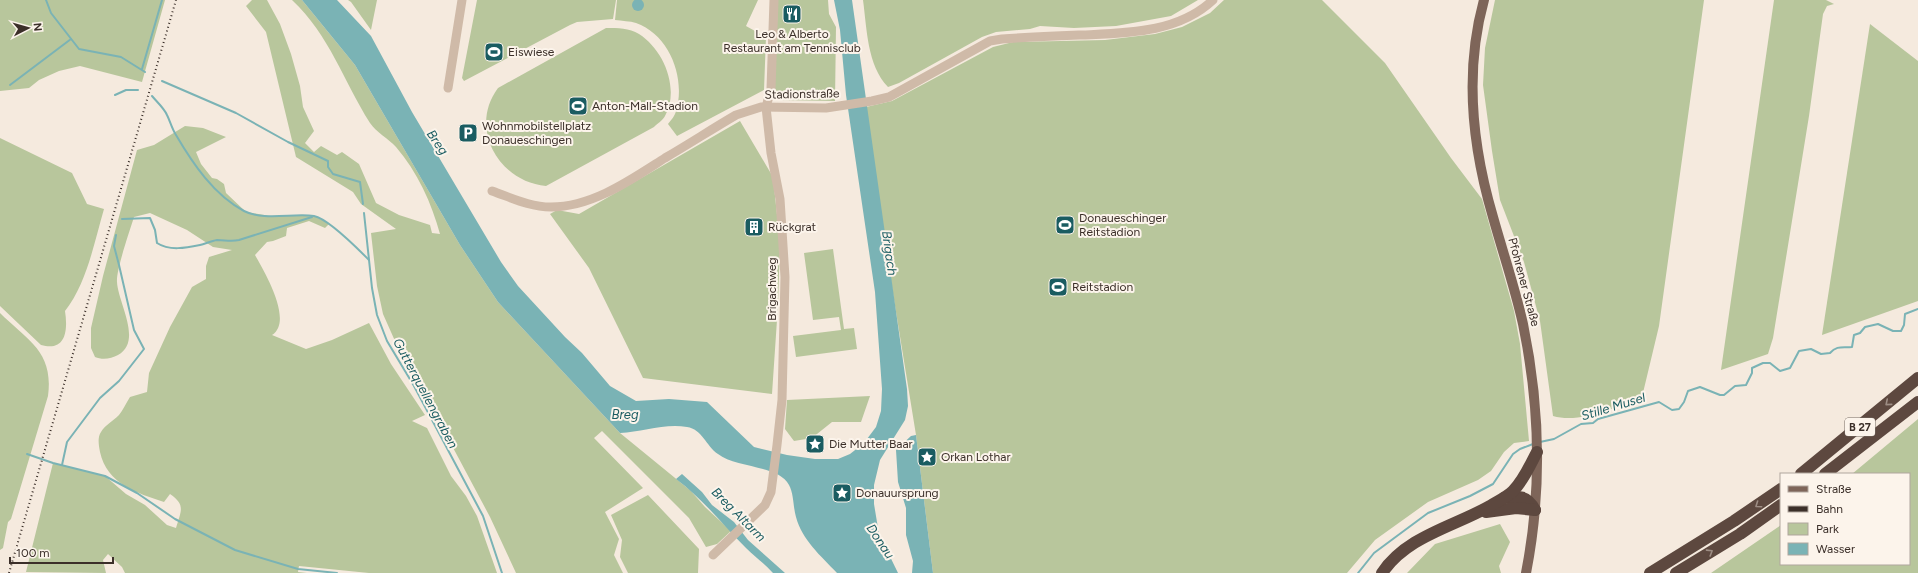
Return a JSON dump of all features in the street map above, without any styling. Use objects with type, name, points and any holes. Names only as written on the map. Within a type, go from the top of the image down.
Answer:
[{"type":"highway","name":"B 27","points":[[1802,473],[1918,378]]},
{"type":"highway","name":"B 27","points":[[1826,473],[1918,402]]},
{"type":"highway","points":[[1382,573],[1393,560],[1416,542],[1448,524],[1475,514],[1504,498],[1519,484],[1537,452]]},
{"type":"highway","points":[[1650,573],[1734,521],[1780,489]]},
{"type":"highway","points":[[1475,514],[1502,509],[1535,510],[1531,501],[1525,498],[1516,496],[1504,498]]},
{"type":"highway","points":[[1677,573],[1740,534],[1780,507]]},
{"type":"main road","name":"Pfohrener Straße","points":[[1484,0],[1477,30],[1473,68],[1472,106],[1476,143],[1488,198],[1523,324],[1531,371],[1536,425],[1537,452],[1535,510],[1526,573]]},
{"type":"street","points":[[448,88],[462,0]]},
{"type":"street","name":"Brigachweg","points":[[713,555],[765,505],[771,492],[777,445],[783,369],[784,240],[780,199],[771,153],[766,108],[771,89],[774,0]]},
{"type":"street","name":"Stadionstraße","points":[[492,191],[520,202],[538,206],[568,205],[584,201],[627,182],[736,115],[761,107],[809,109],[872,101],[904,89],[990,41],[1002,38],[1136,32],[1165,26],[1188,17],[1206,7],[1213,0]]},
{"type":"green space","points":[[0,0],[165,0],[142,82],[80,66],[59,71],[39,80],[29,88],[0,91]]},
{"type":"green space","points":[[252,0],[267,0],[280,24],[291,54],[300,86],[303,107],[314,131],[305,143],[314,152],[321,146],[337,155],[342,152],[359,164],[376,203],[399,215],[430,225],[432,233],[440,234],[433,211],[411,166],[396,147],[370,123],[326,43],[305,14],[292,0],[302,0],[355,65],[460,245],[498,302],[620,433],[691,491],[705,507],[731,531],[717,544],[706,547],[689,518],[602,431],[594,438],[643,488],[605,512],[619,539],[614,555],[623,573],[516,573],[490,517],[423,388],[395,341],[383,314],[377,286],[371,233],[396,229],[361,204],[353,192],[296,157],[266,32],[246,6]]},
{"type":"green space","points":[[348,0],[377,0],[371,30],[351,2]]},
{"type":"green space","name":"Eiswiese","points":[[477,0],[616,0],[613,19],[577,22],[464,81],[462,78]]},
{"type":"green space","points":[[617,0],[758,0],[746,26],[766,37],[764,90],[677,136],[668,124],[673,118],[679,99],[677,72],[672,60],[658,37],[648,29],[634,22],[615,20]]},
{"type":"green space","points":[[778,0],[828,0],[829,14],[836,27],[835,101],[779,100],[774,90]]},
{"type":"green space","points":[[863,0],[1198,0],[1171,16],[1116,26],[1074,28],[1040,26],[1030,29],[996,32],[982,37],[899,83],[888,87],[881,78],[872,57],[867,34]]},
{"type":"green space","points":[[1224,0],[1322,0],[1385,63],[1451,158],[1482,199],[1514,311],[1520,344],[1529,441],[1514,443],[1504,452],[1491,471],[1478,480],[1428,502],[1375,540],[1347,573],[933,573],[916,435],[891,281],[866,107],[892,101],[993,47],[1013,42],[1105,40],[1155,34],[1182,27],[1210,13]]},
{"type":"green space","points":[[1495,0],[1704,0],[1659,326],[1642,397],[1610,410],[1586,416],[1564,418],[1553,416],[1540,321],[1524,262],[1500,200],[1483,85],[1485,48]]},
{"type":"green space","points":[[1774,0],[1826,0],[1834,4],[1827,6],[1823,14],[1809,116],[1773,338],[1768,354],[1721,370]]},
{"type":"green space","points":[[1870,24],[1918,61],[1918,301],[1822,335]]},
{"type":"green space","name":"Anton-Mall-Stadion","points":[[606,28],[623,29],[635,32],[648,41],[656,50],[667,71],[670,82],[671,94],[669,105],[664,117],[654,127],[546,186],[529,182],[514,175],[502,164],[493,150],[488,136],[486,120],[490,104],[498,88]]},
{"type":"green space","points":[[740,121],[773,177],[780,243],[778,305],[772,394],[643,378],[589,268],[550,214],[557,210],[579,214]]},
{"type":"green space","points":[[185,126],[203,128],[226,137],[196,152],[201,164],[212,178],[217,179],[224,184],[226,193],[246,212],[270,216],[315,216],[329,224],[325,228],[309,221],[287,228],[286,236],[267,242],[255,255],[265,272],[279,308],[280,319],[278,328],[272,335],[306,349],[332,340],[369,323],[391,364],[425,415],[412,421],[427,428],[451,476],[466,496],[477,516],[497,573],[369,573],[299,566],[298,572],[307,573],[125,573],[122,567],[108,554],[103,560],[106,573],[26,572],[53,463],[105,476],[126,494],[145,505],[167,525],[176,528],[181,509],[175,498],[170,494],[164,502],[154,499],[124,486],[116,480],[104,463],[100,452],[99,437],[105,427],[119,415],[130,397],[147,392],[149,373],[170,327],[192,287],[206,279],[206,266],[209,257],[232,250],[213,247],[187,230],[150,213],[134,217],[117,276],[118,291],[129,331],[129,341],[125,349],[118,355],[106,359],[95,357],[91,348],[91,328],[103,276],[137,150],[154,145]]},
{"type":"green space","points":[[0,138],[72,173],[87,204],[104,209],[89,262],[79,288],[65,311],[66,325],[64,338],[56,345],[41,345],[0,306]]},
{"type":"green space","points":[[833,249],[844,329],[854,328],[857,349],[796,357],[793,336],[841,330],[839,317],[813,320],[804,253]]},
{"type":"green space","points":[[0,313],[29,339],[43,357],[47,368],[49,381],[48,396],[11,519],[8,522],[3,548],[0,550]]},
{"type":"green space","points":[[870,396],[861,422],[832,422],[812,438],[794,441],[785,429],[787,400]]},
{"type":"green space","points":[[1918,419],[1918,573],[1711,573],[1780,526],[1780,565],[1910,565],[1910,473],[1853,473]]},
{"type":"green space","points":[[648,495],[699,549],[698,573],[628,573],[620,557],[622,540],[611,515]]},
{"type":"green space","points":[[1500,524],[1510,542],[1499,566],[1501,573],[1407,573],[1435,544]]},
{"type":"water","points":[[638,-1],[642,1],[644,5],[642,9],[638,11],[634,9],[632,5],[634,1]]},
{"type":"water","points":[[302,0],[337,0],[371,36],[412,112],[501,262],[518,286],[565,337],[582,353],[610,386],[636,401],[669,399],[707,402],[754,447],[787,455],[815,459],[838,459],[850,454],[864,443],[876,427],[881,411],[882,389],[875,292],[846,95],[840,30],[834,0],[852,0],[907,389],[908,406],[905,420],[880,460],[874,485],[874,504],[879,534],[898,573],[837,573],[807,540],[803,533],[796,517],[791,489],[784,478],[767,470],[726,459],[714,451],[700,434],[692,428],[670,426],[620,433],[498,302],[460,245],[355,65]]},
{"type":"water","points":[[916,435],[933,573],[912,573],[913,561],[906,535],[906,508],[898,482],[896,450],[911,436]]},
{"type":"water","name":"Breg Altarm","points":[[682,474],[702,492],[712,505],[734,522],[748,540],[785,573],[773,573],[749,551],[704,503],[676,479]]},
{"type":"waterway","points":[[46,0],[51,13],[79,49],[121,57],[145,72]]},
{"type":"waterway","points":[[142,69],[162,0]]},
{"type":"waterway","points":[[10,85],[71,39]]},
{"type":"waterway","points":[[162,81],[236,113],[288,142],[328,161],[328,167],[333,174],[360,182],[363,204]]},
{"type":"waterway","points":[[115,95],[126,90],[138,90]]},
{"type":"waterway","points":[[152,96],[166,112],[175,133],[197,168],[214,188],[233,204],[244,211],[260,216],[306,215],[320,218],[343,235],[369,260]]},
{"type":"waterway","name":"Gutterquellengraben","points":[[364,213],[372,288],[377,315],[387,341],[414,386],[483,516],[502,573]]},
{"type":"waterway","points":[[122,219],[150,218],[155,230],[157,243],[162,246],[178,248],[200,245],[217,240],[239,240],[312,217]]},
{"type":"waterway","points":[[62,465],[67,442],[100,398],[119,381],[144,349],[134,330],[114,246],[116,235]]},
{"type":"waterway","name":"Stille Musel","points":[[1540,442],[1554,439],[1581,424],[1593,423],[1598,419],[1659,402],[1672,410],[1679,409],[1684,402],[1688,391],[1700,387],[1720,395],[1724,395],[1735,386],[1746,385],[1752,373],[1752,368],[1763,363],[1770,363],[1780,371],[1790,368],[1799,351],[1811,349],[1821,354],[1830,353],[1840,347],[1852,347],[1854,335],[1860,333],[1865,327],[1878,324],[1893,331],[1901,331],[1904,325],[1905,314],[1918,309]]},
{"type":"waterway","name":"Stille Musel","points":[[1358,573],[1374,553],[1428,513],[1470,496],[1493,484],[1513,454],[1520,449],[1533,444]]},
{"type":"waterway","points":[[27,454],[53,463],[105,476],[137,493],[175,519],[235,550],[298,569],[337,573]]},
{"type":"railway","points":[[9,573],[176,0]]},
{"type":"place","name":"Leo & Alberto Restaurant am Tennisclub","points":[[792,14]]},
{"type":"place","name":"Eiswiese","points":[[494,52]]},
{"type":"place","name":"Anton-Mall-Stadion","points":[[578,106]]},
{"type":"place","name":"Wohnmobilstellplatz Donaueschingen","points":[[468,133]]},
{"type":"place","name":"Donaueschinger Reitstadion","points":[[1065,225]]},
{"type":"place","name":"Rückgrat","points":[[754,227]]},
{"type":"place","name":"Reitstadion","points":[[1058,287]]},
{"type":"place","name":"Die Mutter Baar","points":[[815,444]]},
{"type":"place","name":"Orkan Lothar","points":[[927,457]]},
{"type":"place","name":"Donauursprung","points":[[842,493]]},
{"type":"water label","name":"Breg","points":[[438,142]]},
{"type":"water label","name":"Brigach","points":[[890,253]]},
{"type":"water label","name":"Breg","points":[[625,414]]},
{"type":"water label","name":"Donau","points":[[881,541]]}]
